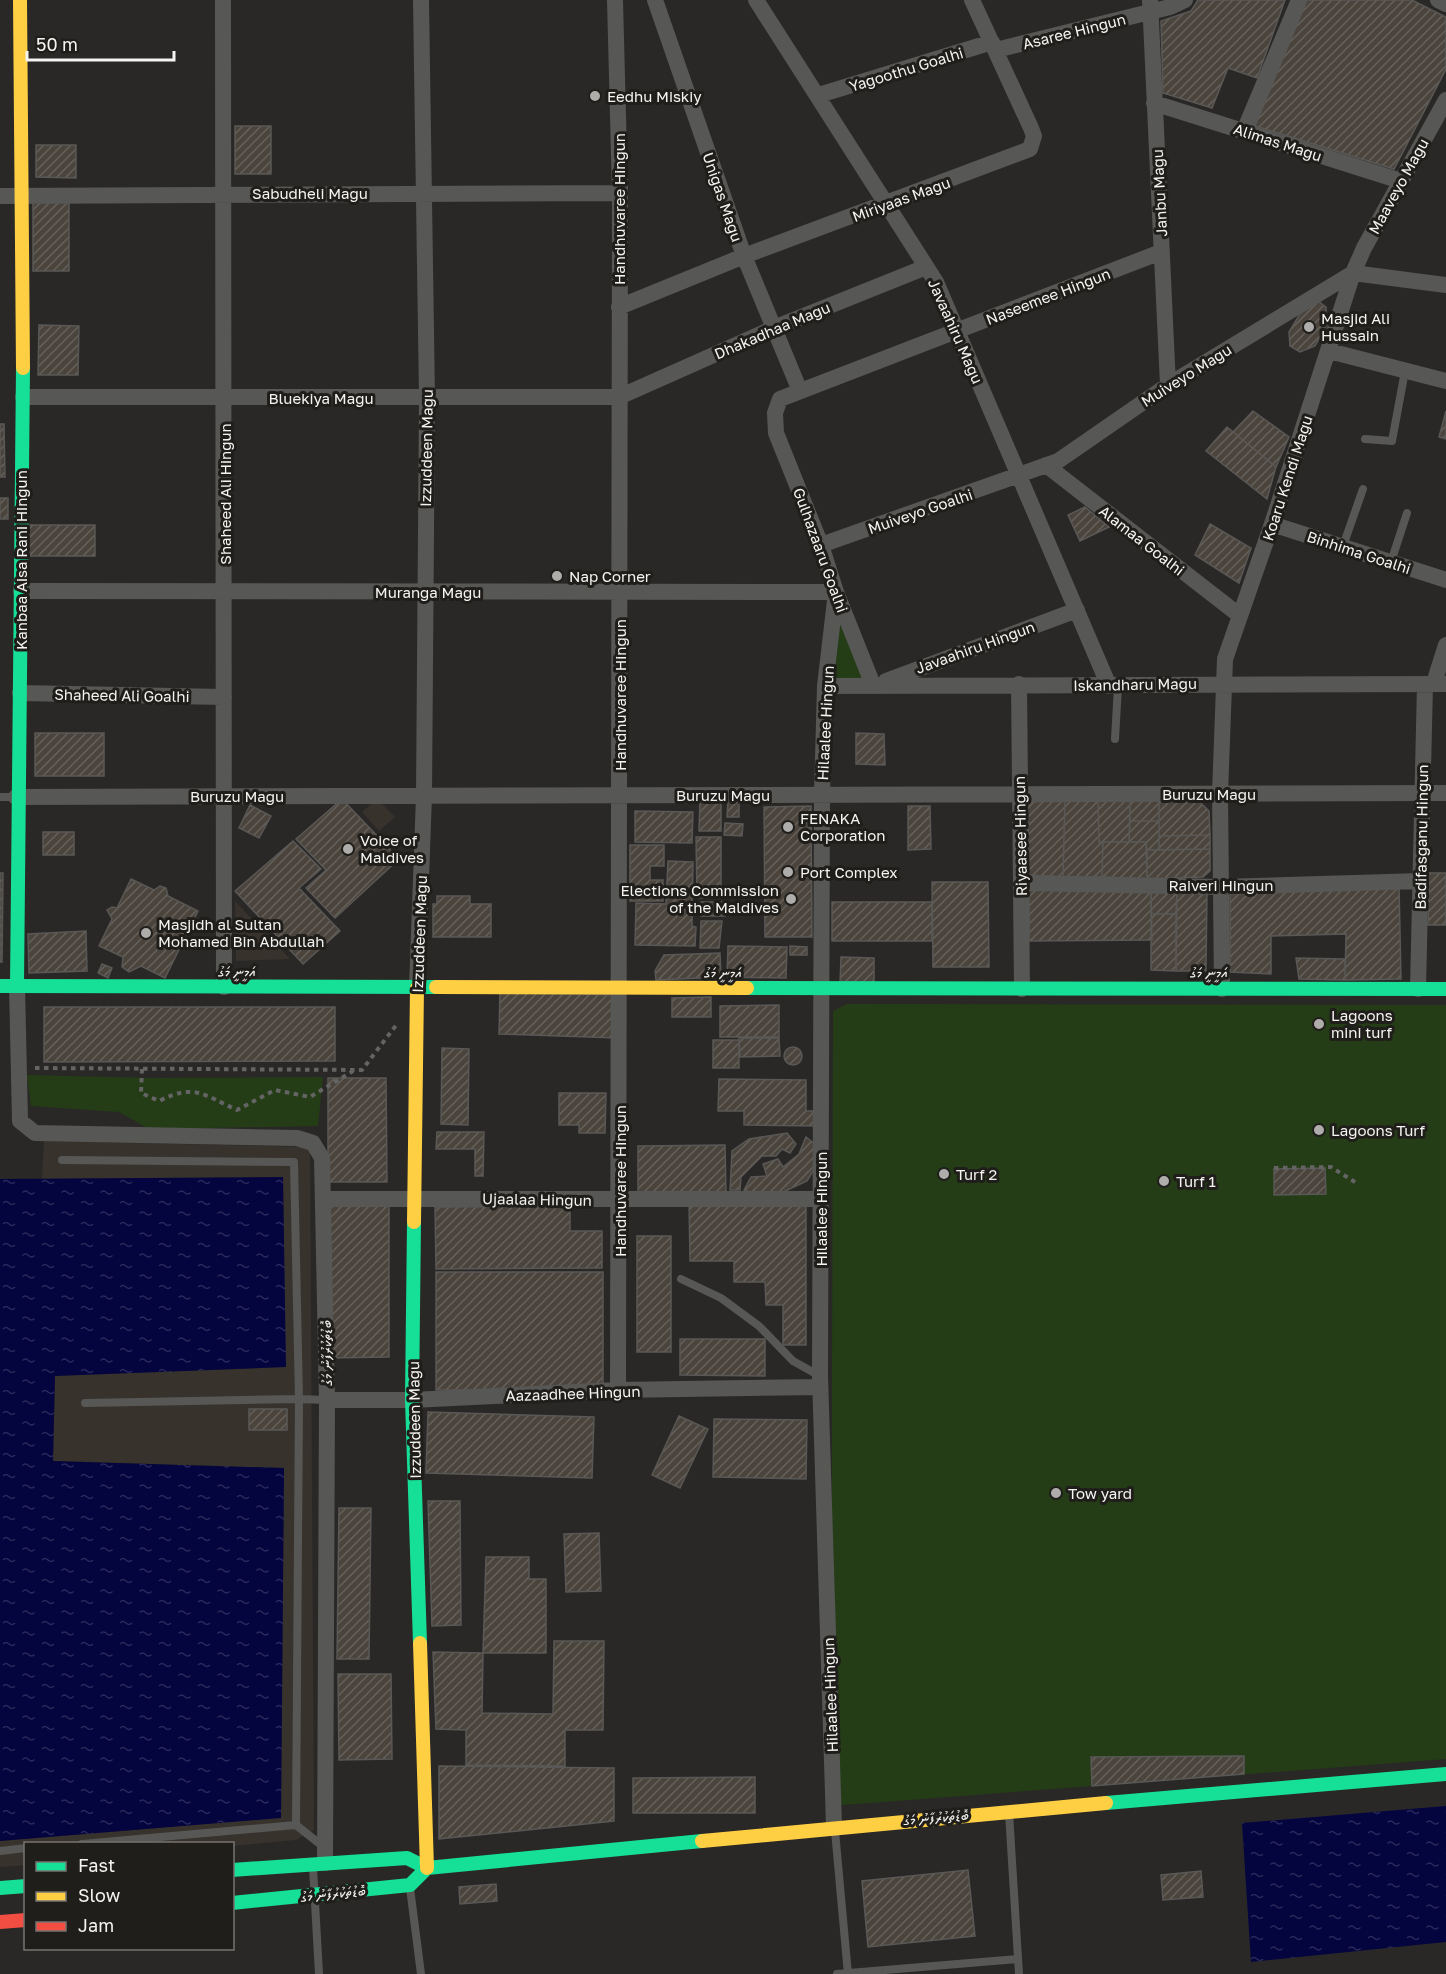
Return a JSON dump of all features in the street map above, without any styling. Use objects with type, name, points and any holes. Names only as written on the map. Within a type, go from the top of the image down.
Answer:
[{"type":"main road","name":"Kanbaa Aisa Rani Hingun","points":[[8,986],[8,797],[20,693],[21,591],[15,525],[23,397],[20,0]]},
{"type":"main road","name":"އަމީނީ މަގު","points":[[8,986],[1446,989]]},
{"type":"main road","name":"Izzuddeen Magu","points":[[417,988],[412,1400],[426,1868]]},
{"type":"main road","name":"ބޮޑުތަކުރުފާނު މަގު","points":[[234,1870],[321,1858],[407,1858],[426,1868],[834,1827],[1446,1774]]},
{"type":"main road","points":[[410,1885],[426,1868]]},
{"type":"main road","name":"ބޮޑުތަކުރުފާނު މަގު","points":[[234,1903],[410,1885]]},
{"type":"main road","points":[[0,1888],[24,1886]]},
{"type":"main road","points":[[0,1922],[24,1920]]},
{"type":"street","name":"Shaheed Ali Hingun","points":[[223,0],[225,193],[224,987]]},
{"type":"street","name":"Izzuddeen Magu","points":[[417,988],[424,796],[427,398],[422,193],[421,0]]},
{"type":"street","name":"Handhuvaree Hingun","points":[[615,0],[620,193],[621,988],[618,1390]]},
{"type":"street","name":"Unigas Magu","points":[[655,0],[744,256],[800,391]]},
{"type":"street","name":"Javaahiru Magu","points":[[756,0],[819,95],[926,267],[957,331],[1077,610],[1114,686]]},
{"type":"street","name":"Miriyaas Magu","points":[[619,307],[744,256],[887,204],[1030,148],[1034,136],[972,0]]},
{"type":"street","name":"Asaree Hingun","points":[[994,46],[1150,6],[1181,4],[1185,0]]},
{"type":"street","points":[[1244,131],[1299,0]]},
{"type":"street","points":[[1438,0],[1446,4]]},
{"type":"street","name":"Janbu Magu","points":[[1150,6],[1168,385]]},
{"type":"street","name":"Yagoothu Goalhi","points":[[819,95],[994,46]]},
{"type":"street","name":"Alimas Magu","points":[[1154,103],[1401,181]]},
{"type":"street","name":"Maaveyo Magu","points":[[1353,273],[1401,181],[1443,111]]},
{"type":"street","name":"Sabudheli Magu","points":[[0,196],[225,193],[620,193]]},
{"type":"street","name":"Naseemee Hingun","points":[[776,412],[780,399],[1161,252]]},
{"type":"street","name":"Dhakadhaa Magu","points":[[619,397],[774,328],[926,267]]},
{"type":"street","points":[[1353,273],[1446,285]]},
{"type":"street","name":"Koaru Kendi Magu","points":[[1222,989],[1220,794],[1225,658],[1272,524],[1353,273]]},
{"type":"street","name":"Muiveyo Magu","points":[[1019,477],[1058,461],[1168,385],[1353,273]]},
{"type":"street","points":[[1329,351],[1446,381]]},
{"type":"street","name":"Bluekiya Magu","points":[[23,397],[619,397]]},
{"type":"street","name":"Gulhazaaru Goalhi","points":[[776,412],[776,433],[822,545],[836,592],[873,685]]},
{"type":"street","name":"Alamaa Goalhi","points":[[1046,465],[1239,615]]},
{"type":"street","name":"Muiveyo Goalhi","points":[[822,545],[1019,477]]},
{"type":"street","name":"Binhima Goalhi","points":[[1272,524],[1446,580]]},
{"type":"street","name":"Muranga Magu","points":[[21,591],[836,592]]},
{"type":"street","name":"Hilaalee Hingun","points":[[834,1827],[820,1381],[822,795],[825,686],[836,592]]},
{"type":"street","name":"Javaahiru Hingun","points":[[873,685],[1077,610]]},
{"type":"street","name":"Badifasganu Hingun","points":[[1418,989],[1421,793],[1435,684],[1446,645]]},
{"type":"street","name":"Riyaasee Hingun","points":[[1019,684],[1018,794],[1022,988]]},
{"type":"street","name":"Iskandharu Magu","points":[[825,686],[1435,684]]},
{"type":"street","name":"Shaheed Ali Goalhi","points":[[20,693],[224,697]]},
{"type":"street","name":"Buruzu Magu","points":[[8,797],[1446,793]]},
{"type":"street","name":"Raiveri Hingun","points":[[1021,883],[1221,886],[1420,881]]},
{"type":"street","name":"Kanbaa Aisa Rani Hingun","points":[[8,986],[19,1068],[20,1120]]},
{"type":"street","name":"ބޮޑުތަކުރުފާނު މަގު","points":[[20,1120],[34,1133],[55,1135],[297,1138],[313,1143],[322,1158],[327,1400],[321,1858]]},
{"type":"street","name":"Ujaalaa Hingun","points":[[324,1199],[822,1199]]},
{"type":"street","name":"Aazaadhee Hingun","points":[[327,1400],[412,1400],[820,1381]]},
{"type":"lane","points":[[1365,439],[1392,441],[1405,370]]},
{"type":"lane","points":[[1343,546],[1363,489]]},
{"type":"lane","points":[[1391,562],[1407,513]]},
{"type":"lane","points":[[1114,686],[1115,739]]},
{"type":"lane","points":[[62,1160],[294,1162],[299,1399],[296,1825],[321,1858],[315,1896],[320,1974]]},
{"type":"lane","points":[[681,1279],[721,1298],[759,1326],[793,1361],[820,1381]]},
{"type":"lane","points":[[85,1403],[327,1400]]},
{"type":"lane","points":[[1009,1811],[1019,1974]]},
{"type":"lane","points":[[105,1842],[296,1825]]},
{"type":"lane","points":[[834,1827],[848,1974]]},
{"type":"lane","points":[[0,1851],[24,1848]]},
{"type":"lane","points":[[410,1885],[421,1974]]},
{"type":"lane","points":[[837,1974],[1018,1959]]},
{"type":"path","points":[[19,1068],[362,1070],[398,1022],[416,1020]]},
{"type":"path","points":[[142,1069],[141,1094],[159,1101],[180,1090],[197,1092],[237,1110],[275,1090],[310,1097],[354,1070]]},
{"type":"path","points":[[1274,1168],[1331,1167],[1358,1184]]},
{"type":"shaded area","points":[[377,799],[395,817],[379,831],[362,812]]},
{"type":"shaded area","points":[[235,901],[290,959],[236,961]]},
{"type":"shaded area","points":[[44,1141],[310,1147],[314,1830],[296,1840],[234,1846],[234,1842],[24,1842],[24,1865],[0,1867],[0,1841],[281,1817],[284,1468],[53,1461],[55,1376],[285,1367],[283,1177],[42,1179]]},
{"type":"green space","points":[[836,592],[873,685],[825,686]]},
{"type":"green space","points":[[847,1004],[1446,1005],[1446,1759],[843,1805],[831,1799],[833,1011]]},
{"type":"green space","points":[[27,1075],[152,1078],[323,1077],[318,1126],[149,1129],[119,1112],[31,1106]]},
{"type":"water","points":[[283,1177],[286,1367],[55,1376],[53,1461],[284,1468],[281,1818],[0,1841],[0,1179]]},
{"type":"water","points":[[1446,1806],[1446,1942],[1251,1962],[1242,1823]]},
{"type":"building","points":[[1198,0],[1285,0],[1257,78],[1228,68],[1212,108],[1163,93],[1161,21],[1191,11]]},
{"type":"building","points":[[1307,0],[1412,0],[1446,17],[1446,69],[1394,169],[1255,126]]},
{"type":"building","points":[[235,126],[271,126],[271,174],[235,174]]},
{"type":"building","points":[[36,145],[76,145],[76,178],[36,177]]},
{"type":"building","points":[[33,202],[69,202],[69,271],[33,271]]},
{"type":"building","name":"Masjid Ali Hussain","points":[[1318,301],[1326,307],[1326,320],[1329,321],[1315,346],[1300,352],[1290,346],[1289,332],[1304,307]]},
{"type":"building","points":[[39,325],[79,326],[78,375],[38,375]]},
{"type":"building","points":[[1253,411],[1289,437],[1276,467],[1233,432]]},
{"type":"building","points":[[1446,411],[1446,439],[1439,437]]},
{"type":"building","points":[[0,424],[4,424],[5,477],[0,477]]},
{"type":"building","points":[[1227,427],[1276,467],[1267,499],[1206,451]]},
{"type":"building","points":[[0,498],[8,498],[8,519],[0,519]]},
{"type":"building","points":[[1085,507],[1109,527],[1080,541],[1068,515]]},
{"type":"building","points":[[1210,524],[1251,548],[1239,583],[1195,555]]},
{"type":"building","points":[[29,525],[95,525],[95,556],[28,556]]},
{"type":"building","points":[[35,733],[104,733],[104,776],[35,776]]},
{"type":"building","points":[[856,733],[884,734],[885,765],[856,764]]},
{"type":"building","name":"Voice of Maldives","points":[[342,799],[399,859],[335,918],[306,888],[326,870],[296,839]]},
{"type":"building","points":[[700,799],[721,800],[721,831],[699,831]]},
{"type":"building","points":[[1098,799],[1130,799],[1129,842],[1099,842]]},
{"type":"building","points":[[1098,799],[1099,842],[1103,842],[1102,877],[1063,877],[1065,800]]},
{"type":"building","points":[[1130,799],[1159,800],[1159,821],[1130,821]]},
{"type":"building","points":[[1065,800],[1063,877],[1028,875],[1028,802]]},
{"type":"building","points":[[1159,800],[1196,801],[1202,804],[1209,811],[1210,835],[1159,836]]},
{"type":"building","points":[[728,801],[739,801],[739,817],[727,817]]},
{"type":"building","points":[[250,805],[271,816],[259,838],[239,828]]},
{"type":"building","name":"Port Complex","points":[[811,806],[812,937],[765,937],[764,807]]},
{"type":"building","points":[[908,806],[930,806],[931,849],[908,850]]},
{"type":"building","points":[[635,811],[693,812],[692,843],[635,842]]},
{"type":"building","points":[[1130,821],[1159,821],[1159,850],[1147,850],[1146,842],[1129,842]]},
{"type":"building","points":[[725,823],[743,824],[742,836],[724,835]]},
{"type":"building","points":[[43,832],[74,832],[74,855],[43,855]]},
{"type":"building","points":[[1210,835],[1210,849],[1159,850],[1159,836]]},
{"type":"building","points":[[696,837],[721,837],[721,897],[697,898]]},
{"type":"building","points":[[293,841],[321,869],[299,888],[340,931],[303,964],[235,891]]},
{"type":"building","points":[[1103,842],[1146,842],[1147,879],[1102,877]]},
{"type":"building","points":[[630,845],[664,845],[664,866],[650,866],[650,880],[663,880],[663,901],[630,901]]},
{"type":"building","points":[[1210,849],[1210,871],[1203,877],[1147,879],[1147,850]]},
{"type":"building","points":[[668,861],[693,862],[692,926],[696,927],[695,946],[635,945],[636,903],[666,904]]},
{"type":"building","points":[[0,873],[3,873],[2,962],[0,962]]},
{"type":"building","points":[[1429,873],[1446,873],[1446,925],[1428,925]]},
{"type":"building","name":"Masjidh al Sultan Mohamed Bin Abdullah","points":[[131,879],[154,890],[160,886],[166,888],[168,896],[198,911],[165,978],[141,966],[129,972],[122,967],[123,957],[99,946],[112,919],[107,910],[112,907],[117,908]]},
{"type":"building","points":[[932,882],[988,882],[989,967],[933,967]]},
{"type":"building","points":[[1399,885],[1401,979],[1345,980],[1346,934],[1271,936],[1271,974],[1230,972],[1230,889]]},
{"type":"building","points":[[1151,889],[1152,940],[1029,941],[1029,890]]},
{"type":"building","points":[[1151,889],[1177,891],[1176,914],[1151,914]]},
{"type":"building","points":[[1177,891],[1207,891],[1206,971],[1176,971]]},
{"type":"building","points":[[437,896],[470,896],[470,904],[491,904],[491,937],[433,937],[433,904],[437,904]]},
{"type":"building","points":[[701,902],[725,902],[725,916],[701,916]]},
{"type":"building","points":[[832,902],[932,902],[932,941],[832,941]]},
{"type":"building","points":[[1151,914],[1176,914],[1176,971],[1151,970]]},
{"type":"building","points":[[701,921],[722,921],[719,948],[700,948]]},
{"type":"building","points":[[86,931],[87,971],[29,973],[28,934]]},
{"type":"building","points":[[728,946],[787,947],[786,978],[727,977]]},
{"type":"building","points":[[790,946],[807,947],[807,955],[790,955]]},
{"type":"building","points":[[720,953],[721,977],[656,980],[655,971],[664,955]]},
{"type":"building","points":[[841,957],[874,958],[874,984],[840,984]]},
{"type":"building","points":[[1296,958],[1345,959],[1345,980],[1299,979]]},
{"type":"building","points":[[102,964],[112,968],[108,978],[98,973]]},
{"type":"building","points":[[500,992],[618,995],[617,1038],[499,1034]]},
{"type":"building","points":[[711,997],[711,1017],[672,1017],[672,998]]},
{"type":"building","points":[[779,1005],[779,1037],[720,1037],[720,1006]]},
{"type":"building","points":[[44,1007],[335,1007],[335,1061],[44,1062]]},
{"type":"building","points":[[739,1038],[779,1038],[780,1056],[740,1057]]},
{"type":"building","points":[[713,1040],[739,1040],[739,1068],[713,1068]]},
{"type":"building","points":[[793,1047],[799,1050],[802,1056],[799,1062],[793,1065],[787,1062],[784,1056],[787,1050]]},
{"type":"building","points":[[442,1048],[469,1049],[468,1125],[441,1124]]},
{"type":"building","points":[[328,1078],[386,1078],[387,1182],[328,1182]]},
{"type":"building","points":[[719,1079],[806,1080],[806,1111],[816,1111],[816,1126],[744,1125],[744,1111],[718,1111]]},
{"type":"building","points":[[559,1093],[606,1093],[605,1133],[579,1133],[579,1125],[559,1125]]},
{"type":"building","points":[[437,1132],[484,1132],[483,1176],[475,1176],[475,1149],[436,1149]]},
{"type":"building","points":[[787,1133],[796,1144],[790,1153],[782,1149],[776,1156],[762,1156],[741,1177],[740,1190],[730,1190],[732,1151],[749,1139]]},
{"type":"building","points":[[806,1137],[815,1144],[813,1171],[807,1181],[781,1193],[756,1194],[744,1190],[751,1177],[767,1176],[763,1164],[778,1159],[783,1167],[799,1154]]},
{"type":"building","points":[[725,1145],[726,1192],[638,1193],[638,1146]]},
{"type":"building","points":[[1325,1168],[1326,1194],[1274,1195],[1274,1169]]},
{"type":"building","points":[[806,1200],[806,1345],[783,1345],[783,1305],[766,1305],[765,1282],[734,1282],[734,1261],[690,1261],[689,1201]]},
{"type":"building","points":[[389,1204],[389,1357],[329,1358],[328,1205]]},
{"type":"building","points":[[570,1206],[570,1231],[602,1231],[602,1268],[436,1269],[435,1207]]},
{"type":"building","points":[[637,1236],[671,1236],[671,1352],[637,1352]]},
{"type":"building","points":[[436,1272],[603,1272],[603,1390],[436,1390]]},
{"type":"building","points":[[680,1339],[765,1339],[765,1376],[680,1375]]},
{"type":"building","points":[[249,1409],[287,1409],[287,1430],[249,1430]]},
{"type":"building","points":[[428,1412],[594,1417],[592,1478],[426,1473]]},
{"type":"building","points":[[679,1416],[708,1429],[680,1488],[652,1475]]},
{"type":"building","points":[[714,1419],[807,1420],[806,1479],[713,1477]]},
{"type":"building","points":[[428,1501],[460,1501],[461,1625],[432,1626]]},
{"type":"building","points":[[339,1508],[371,1508],[369,1659],[337,1659]]},
{"type":"building","points":[[599,1533],[601,1591],[566,1592],[564,1534]]},
{"type":"building","points":[[486,1557],[529,1557],[529,1579],[546,1579],[546,1653],[483,1653]]},
{"type":"building","points":[[554,1641],[604,1641],[603,1730],[565,1730],[565,1766],[466,1765],[466,1730],[436,1729],[433,1652],[483,1653],[482,1713],[553,1714]]},
{"type":"building","points":[[338,1674],[391,1674],[392,1759],[339,1760]]},
{"type":"building","points":[[1244,1756],[1244,1774],[1092,1786],[1091,1757]]},
{"type":"building","points":[[439,1766],[614,1768],[614,1821],[439,1839]]},
{"type":"building","points":[[755,1777],[755,1813],[633,1813],[633,1778]]},
{"type":"building","points":[[968,1870],[975,1936],[868,1947],[862,1881]]},
{"type":"building","points":[[1201,1871],[1203,1897],[1163,1900],[1161,1875]]},
{"type":"building","points":[[496,1884],[497,1901],[460,1904],[459,1887]]},
{"type":"traffic: fast","points":[[17,986],[23,368]]},
{"type":"traffic: fast","points":[[0,986],[436,987]]},
{"type":"traffic: fast","points":[[747,988],[1446,989]]},
{"type":"traffic: fast","points":[[414,1222],[412,1400],[420,1643]]},
{"type":"traffic: fast","points":[[1106,1803],[1446,1774]]},
{"type":"traffic: fast","points":[[234,1870],[407,1858],[427,1868],[702,1841]]},
{"type":"traffic: fast","points":[[234,1903],[410,1885],[427,1868]]},
{"type":"traffic: fast","points":[[0,1888],[24,1886]]},
{"type":"traffic: slow","points":[[20,0],[23,368]]},
{"type":"traffic: slow","points":[[436,987],[747,988]]},
{"type":"traffic: slow","points":[[414,1222],[417,988]]},
{"type":"traffic: slow","points":[[420,1643],[427,1868]]},
{"type":"traffic: slow","points":[[702,1841],[1106,1803]]},
{"type":"traffic: jam","points":[[0,1922],[24,1920]]},
{"type":"place","name":"Eedhu Miskiy","points":[[595,96]]},
{"type":"place","name":"Masjid Ali Hussain","points":[[1309,327]]},
{"type":"place","name":"Nap Corner","points":[[557,576]]},
{"type":"place","name":"FENAKA Corporation","points":[[788,827]]},
{"type":"place","name":"Voice of Maldives","points":[[348,849]]},
{"type":"place","name":"Port Complex","points":[[788,872]]},
{"type":"place","name":"Elections Commission of the Maldives","points":[[791,899]]},
{"type":"place","name":"Masjidh al Sultan Mohamed Bin Abdullah","points":[[146,933]]},
{"type":"place","name":"Lagoons mini turf","points":[[1319,1024]]},
{"type":"place","name":"Lagoons Turf","points":[[1319,1130]]},
{"type":"place","name":"Turf 2","points":[[944,1174]]},
{"type":"place","name":"Turf 1","points":[[1164,1181]]},
{"type":"place","name":"Tow yard","points":[[1056,1493]]}]
